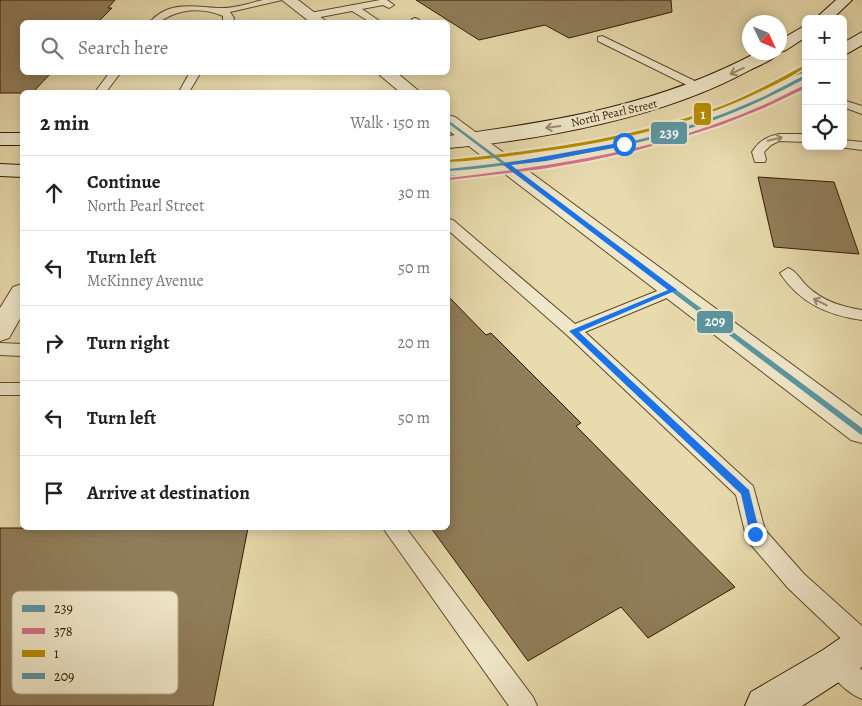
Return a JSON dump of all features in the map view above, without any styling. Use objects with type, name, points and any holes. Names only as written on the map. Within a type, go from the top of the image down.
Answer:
[{"type":"main road","points":[[289,0],[314,19]]},
{"type":"main road","points":[[827,15],[845,0]]},
{"type":"main road","points":[[787,42],[802,33]]},
{"type":"main road","points":[[847,48],[862,36]]},
{"type":"main road","name":"North Pearl Street","points":[[450,142],[593,119],[653,105],[701,88],[755,60]]},
{"type":"main road","points":[[388,75],[408,90]]},
{"type":"main road","points":[[450,170],[546,159],[624,144],[683,129],[733,112],[802,83]]},
{"type":"main road","points":[[450,122],[862,432]]},
{"type":"main road","points":[[0,139],[20,139]]},
{"type":"main road","points":[[0,170],[20,171]]},
{"type":"main road","points":[[0,332],[20,296]]},
{"type":"main road","points":[[765,706],[856,659]]},
{"type":"lane","points":[[221,11],[277,0]]},
{"type":"lane","points":[[314,19],[352,7],[384,2],[389,5]]},
{"type":"lane","points":[[352,7],[373,20]]},
{"type":"lane","points":[[157,20],[162,16],[179,10],[202,8],[221,11],[227,14],[228,20]]},
{"type":"lane","points":[[602,39],[701,88]]},
{"type":"lane","points":[[102,90],[114,75]]},
{"type":"lane","points":[[185,90],[194,75]]},
{"type":"lane","points":[[847,104],[862,110]]},
{"type":"lane","points":[[760,159],[758,152],[761,145],[769,140],[802,138]]},
{"type":"lane","points":[[847,144],[862,146]]},
{"type":"lane","points":[[450,225],[573,331],[746,492],[755,534],[796,581],[856,659]]},
{"type":"lane","points":[[788,273],[795,285],[810,297],[830,308],[862,315]]},
{"type":"lane","points":[[573,331],[673,290]]},
{"type":"lane","points":[[0,350],[20,350]]},
{"type":"lane","points":[[0,389],[20,389]]},
{"type":"lane","points":[[395,530],[524,706]]},
{"type":"building","points":[[0,0],[115,0],[108,8],[112,8],[100,20],[20,20],[20,75],[49,75],[35,90],[20,90],[20,93],[0,93]]},
{"type":"building","points":[[416,0],[671,0],[672,12],[569,38],[545,25],[479,40]]},
{"type":"building","points":[[758,177],[834,182],[859,254],[774,247]]},
{"type":"building","points":[[450,298],[486,335],[491,333],[581,423],[576,426],[735,587],[648,638],[621,607],[528,661],[432,530],[450,530]]},
{"type":"building","points":[[0,528],[20,528],[20,530],[248,530],[213,706],[0,706]]},
{"type":"transit line","name":"1","points":[[450,161],[517,154],[585,144],[653,129],[730,104],[802,68]]},
{"type":"transit line","name":"239","points":[[450,170],[587,152],[656,137],[734,111],[802,78]]},
{"type":"transit line","name":"378","points":[[450,179],[588,160],[676,139],[763,107],[802,88]]},
{"type":"transit line","name":"209","points":[[450,123],[862,432]]},
{"type":"route","points":[[624,144],[546,159],[505,164],[673,290],[573,331],[746,492],[755,534]]}]
